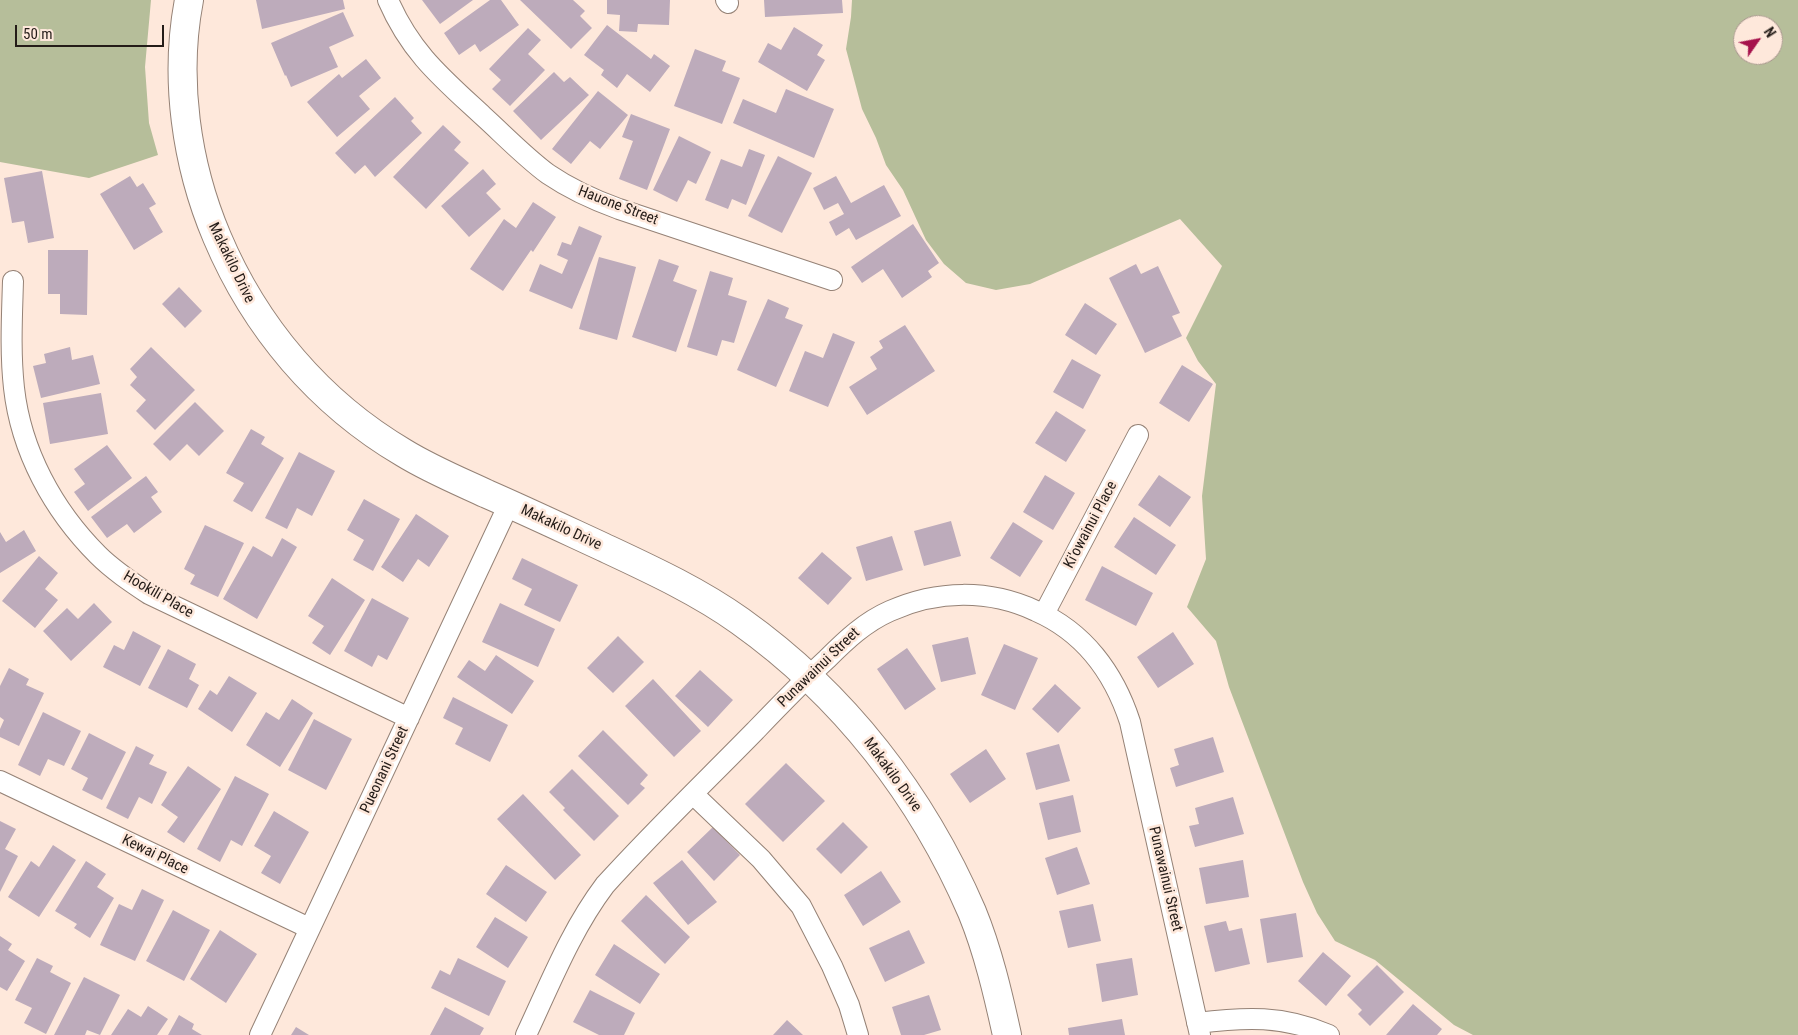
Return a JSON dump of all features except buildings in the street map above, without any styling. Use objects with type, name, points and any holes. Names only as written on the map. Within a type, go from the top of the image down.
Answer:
[{"type":"street","name":"Makakilo Drive","points":[[189,0],[186,15],[183,67],[186,119],[195,170],[209,220],[230,267],[256,312],[286,354],[322,392],[362,425],[405,454],[675,581],[740,621],[808,677],[853,722],[900,781],[940,846],[973,915],[997,987],[1007,1035]]},
{"type":"street","name":"Hauone Street","points":[[388,0],[408,38],[423,60],[528,158],[556,179],[595,200],[832,280]]},
{"type":"street","name":"Hookili Place","points":[[13,281],[12,357],[14,389],[20,420],[29,450],[42,480],[58,507],[77,533],[123,577],[149,594],[409,718]]},
{"type":"street","name":"Ki'owainui Place","points":[[1044,614],[1138,436]]},
{"type":"street","name":"Pueonani Street","points":[[260,1035],[509,504]]},
{"type":"street","name":"Punawainui Street","points":[[526,1035],[591,903],[620,868],[808,677],[854,633],[870,621],[894,609],[926,598],[946,595],[986,596],[1012,602],[1044,614],[1077,637],[1104,667],[1124,703],[1130,722],[1198,1029]]},
{"type":"street","name":"Kewai Place","points":[[0,781],[309,928]]},
{"type":"street","points":[[693,794],[761,859],[801,906],[839,982],[849,1005],[858,1035]]},
{"type":"street","points":[[1198,1029],[1232,1018],[1273,1019],[1313,1028],[1329,1035]]},
{"type":"green space","points":[[0,0],[151,0],[145,67],[149,123],[158,155],[89,178],[0,162]]},
{"type":"green space","points":[[852,0],[1798,0],[1798,1035],[1473,1035],[1454,1025],[1375,960],[1335,941],[1317,913],[1303,882],[1229,687],[1216,641],[1187,607],[1206,559],[1202,496],[1216,384],[1198,361],[1186,338],[1222,266],[1180,219],[1030,284],[996,290],[966,283],[944,264],[926,240],[903,190],[886,165],[862,109],[846,49]]}]
